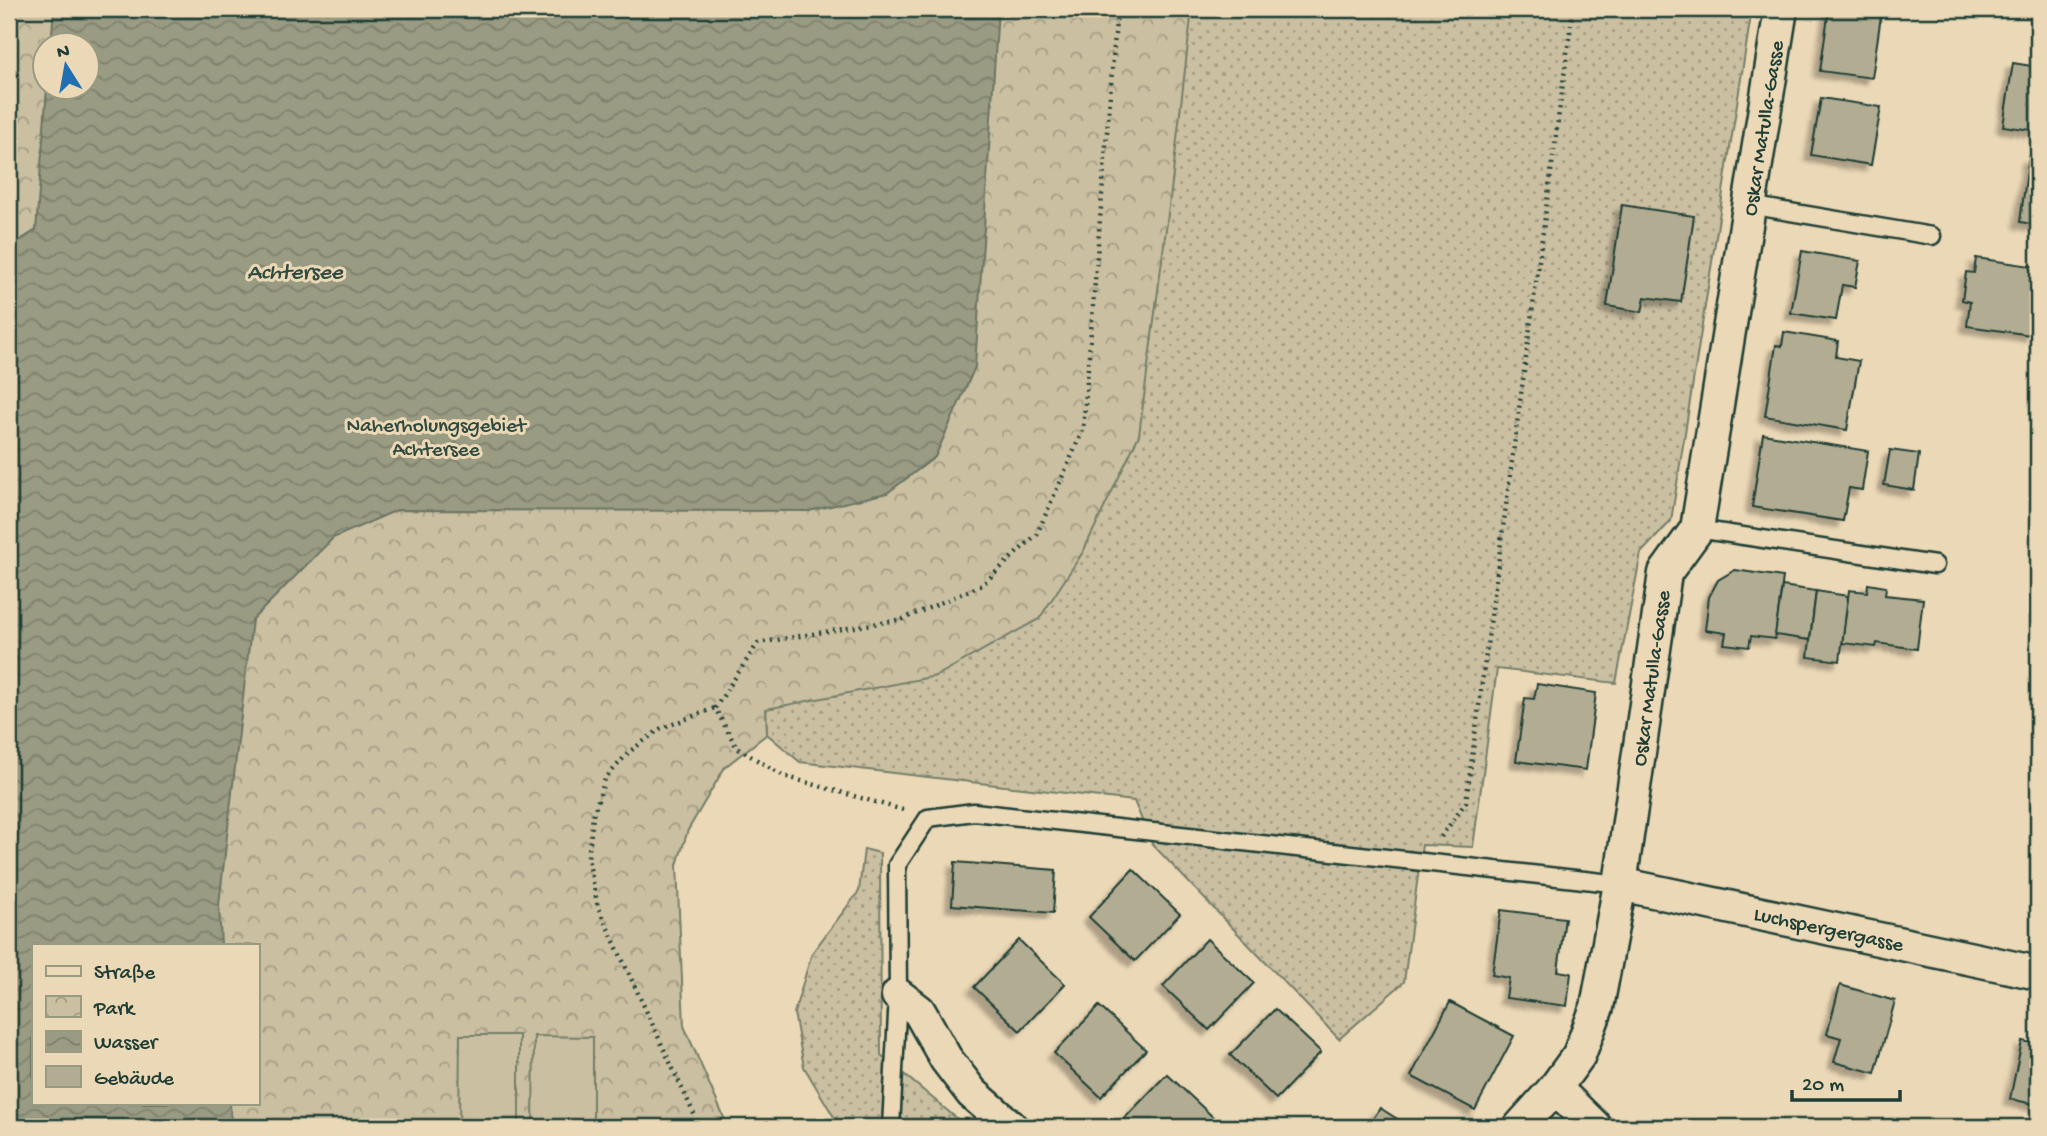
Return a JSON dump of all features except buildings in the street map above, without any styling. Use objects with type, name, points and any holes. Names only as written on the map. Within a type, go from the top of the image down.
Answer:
[{"type":"street","name":"Oskar Matulla-Gasse","points":[[1520,1127],[1580,1055],[1597,1007],[1620,884],[1665,573],[1697,529],[1781,9]]},
{"type":"street","name":"Luchspergergasse","points":[[1620,884],[2038,973]]},
{"type":"street","points":[[898,995],[919,1011],[946,1059],[972,1093],[1011,1127]]},
{"type":"street","points":[[1555,1088],[1595,1127]]},
{"type":"lane","points":[[1749,205],[1932,236]]},
{"type":"lane","points":[[1697,529],[1935,565]]},
{"type":"lane","points":[[891,1127],[898,995],[897,865],[928,818],[974,812],[1424,860],[1620,884]]},
{"type":"path","points":[[700,1127],[598,907],[588,858],[593,816],[605,779],[629,752],[660,729],[715,708],[758,643],[903,619],[982,585],[1037,534],[1083,430],[1117,9]]},
{"type":"path","points":[[1424,860],[1466,802],[1573,9]]},
{"type":"path","points":[[715,708],[737,748],[784,776],[928,818]]},
{"type":"green space","name":"Naherholungsgebiet Achtersee","points":[[9,9],[1192,9],[1139,435],[1083,552],[1039,619],[936,676],[766,709],[767,734],[725,767],[688,830],[677,865],[684,1026],[728,1127],[9,1127]]},
{"type":"green space","points":[[1140,9],[1752,9],[1671,521],[1641,553],[1616,683],[1497,669],[1473,847],[1422,845],[1404,982],[1339,1039],[1152,844],[1134,801],[800,762],[767,734],[766,709]]},
{"type":"green space","points":[[864,849],[880,853],[881,1055],[967,1127],[840,1127],[804,1067],[794,1013],[812,953],[859,891]]},
{"type":"green space","points":[[460,1035],[519,1035],[519,1127],[459,1127]]},
{"type":"green space","points":[[534,1036],[593,1037],[593,1127],[533,1127]]},
{"type":"water","name":"Achtersee","points":[[54,9],[998,9],[975,367],[935,457],[887,493],[809,511],[397,510],[333,538],[252,620],[219,905],[221,944],[32,944],[32,1104],[230,1104],[231,1127],[9,1127],[9,247],[36,230],[46,102],[102,102],[102,32],[52,32]]}]
